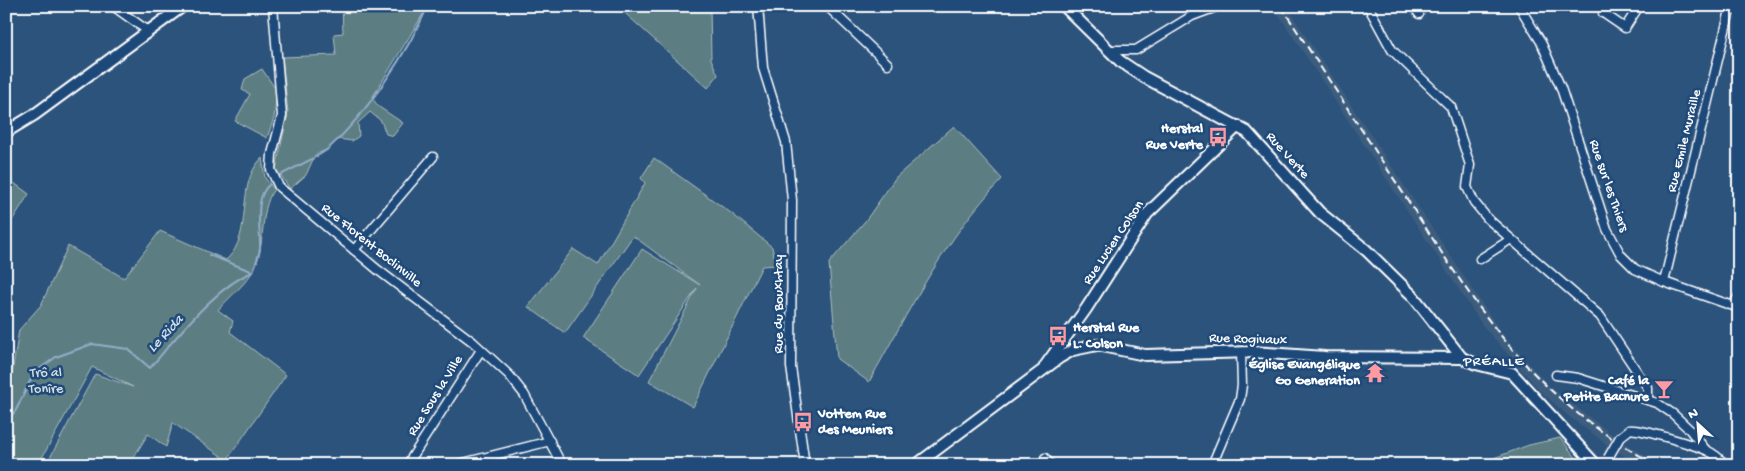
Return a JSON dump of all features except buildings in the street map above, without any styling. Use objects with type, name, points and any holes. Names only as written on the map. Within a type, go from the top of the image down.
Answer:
[{"type":"street","points":[[114,6],[148,31]]},
{"type":"street","points":[[6,132],[183,6]]},
{"type":"street","name":"Rue Florent Boclinville","points":[[273,6],[282,116],[271,162],[274,179],[279,187],[354,250],[481,350],[509,375],[524,394],[562,465]]},
{"type":"street","name":"Rue du Bouxhtay","points":[[758,6],[763,68],[786,142],[792,200],[792,367],[805,465]]},
{"type":"street","points":[[828,6],[888,64]]},
{"type":"street","name":"Rue Verte","points":[[1064,6],[1108,50],[1144,76],[1238,126],[1259,144],[1320,213],[1366,250],[1413,296],[1462,358]]},
{"type":"street","points":[[1108,50],[1123,52],[1136,50],[1192,16],[1219,6]]},
{"type":"street","points":[[1368,6],[1395,54],[1451,107],[1470,165],[1467,187],[1470,194],[1488,219],[1600,316],[1648,388],[1648,400]]},
{"type":"street","points":[[1414,6],[1419,14]]},
{"type":"street","name":"Rue sur les Thiers","points":[[1519,6],[1541,42],[1561,88],[1607,229],[1616,249],[1635,269],[1664,282],[1736,306]]},
{"type":"street","points":[[1608,6],[1603,13],[1625,28],[1639,6]]},
{"type":"street","name":"Rue Emile Muraille","points":[[1664,282],[1731,6]]},
{"type":"street","name":"Rue Lucien Colson","points":[[1042,371],[1062,340],[1086,309],[1147,214],[1238,126]]},
{"type":"street","points":[[354,250],[434,157]]},
{"type":"street","points":[[1480,259],[1511,239]]},
{"type":"street","points":[[1736,306],[1739,296]]},
{"type":"street","points":[[1062,340],[1065,349],[1070,352]]},
{"type":"street","name":"Rue Rogivaux","points":[[923,463],[1042,371],[1070,352],[1097,345],[1145,354],[1241,352],[1325,357],[1462,358]]},
{"type":"street","points":[[1449,359],[1452,356],[1453,346]]},
{"type":"street","name":"Rue Sous la Ville","points":[[407,465],[481,350]]},
{"type":"street","points":[[1212,465],[1240,399],[1242,386],[1241,352]]},
{"type":"street","points":[[1462,358],[1476,364],[1512,373],[1596,465]]},
{"type":"street","points":[[1556,375],[1578,378],[1648,400],[1672,414],[1690,430],[1705,449]]},
{"type":"street","points":[[1606,461],[1620,437],[1629,430],[1642,430],[1705,449],[1716,455],[1726,465]]},
{"type":"street","points":[[455,465],[550,441]]},
{"type":"street","name":"Rue Sous la Ville","points":[[413,456],[418,465]]},
{"type":"street","points":[[1045,458],[1051,465]]},
{"type":"shaded area","points":[[1273,6],[1286,6],[1502,334],[1548,385],[1615,437],[1609,446],[1571,418],[1541,392],[1483,326]]},
{"type":"shaded area","points":[[1624,443],[1664,465],[1639,465],[1618,452]]},
{"type":"green space","points":[[342,6],[428,6],[372,98],[379,107],[403,123],[393,136],[386,134],[381,121],[370,112],[358,123],[359,136],[352,141],[338,139],[328,149],[315,155],[306,175],[290,189],[276,169],[288,112],[282,57],[336,55],[334,34],[343,33]]},
{"type":"green space","points":[[617,6],[710,6],[711,59],[718,75],[708,88]]},
{"type":"green space","points":[[262,69],[277,91],[274,118],[267,138],[235,121],[250,94],[242,90],[245,79]]},
{"type":"green space","points":[[954,126],[1002,179],[945,250],[869,382],[837,359],[829,263],[866,220],[896,177]]},
{"type":"green space","name":"Trô al Tonîre","points":[[262,158],[265,178],[274,189],[266,208],[260,251],[253,271],[246,281],[218,310],[233,321],[230,332],[286,375],[227,460],[173,423],[166,447],[148,434],[129,465],[46,465],[95,374],[133,387],[92,367],[38,465],[6,465],[6,410],[19,330],[41,305],[68,246],[124,278],[160,231],[226,260],[235,249],[240,237],[249,182],[254,169]]},
{"type":"green space","points":[[654,158],[731,213],[772,247],[776,265],[762,266],[693,407],[649,381],[697,288],[639,375],[583,338],[642,249],[700,285],[633,236],[565,333],[528,307],[573,249],[598,265],[645,183],[641,178]]},
{"type":"green space","points":[[10,180],[29,194],[6,230],[6,205],[9,201],[6,186]]},
{"type":"green space","points":[[1560,438],[1582,465],[1475,465],[1529,445]]},
{"type":"waterway","name":"Le Rida","points":[[279,176],[325,151],[358,118],[385,81],[409,43],[428,6]]},
{"type":"waterway","name":"Le Rida","points":[[6,422],[16,410],[34,373],[56,357],[92,344],[128,349],[150,368],[211,300],[225,288],[253,272],[260,249],[259,214],[261,197],[270,184]]},
{"type":"waterway","points":[[209,255],[251,271]]},
{"type":"railway","points":[[1281,6],[1485,316],[1543,382],[1576,412],[1614,440],[1657,465]]},
{"type":"place","name":"Herstal Rue Verte","points":[[1218,137]]},
{"type":"place","name":"Herstal Rue L. Colson","points":[[1058,336]]},
{"type":"place","name":"Église Evangélique Go Generation","points":[[1375,373]]},
{"type":"place","name":"Café la Petite Bacnure","points":[[1664,389]]},
{"type":"place","name":"Vottem Rue des Meuniers","points":[[803,422]]},
{"type":"district","name":"PRÉALLE","points":[[1494,362]]}]
